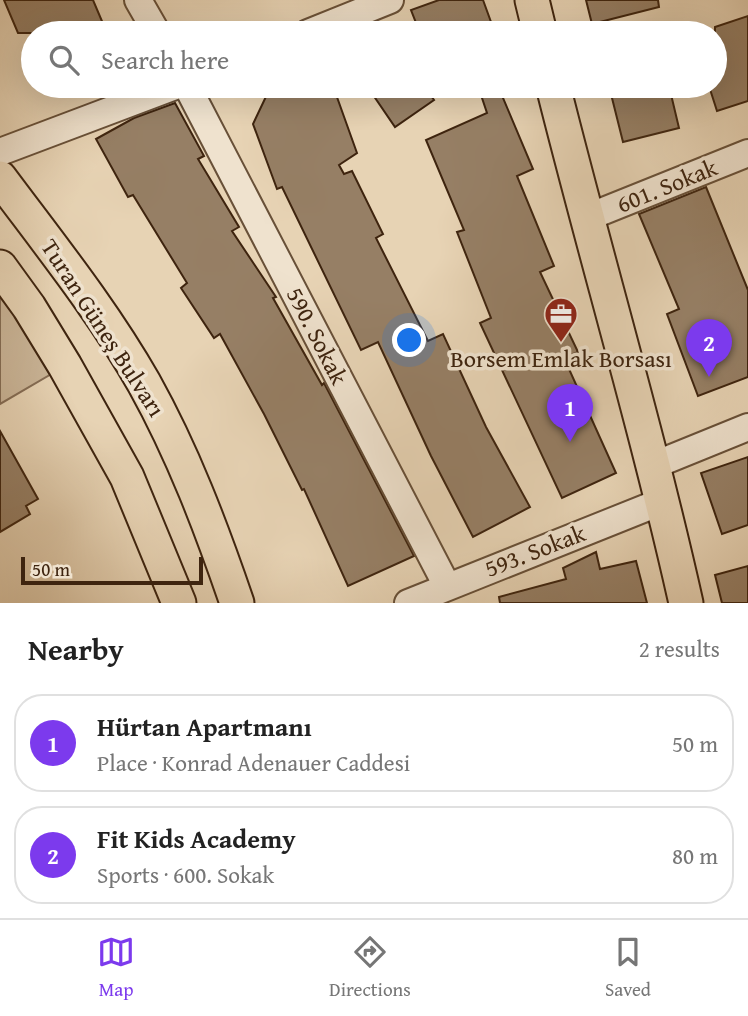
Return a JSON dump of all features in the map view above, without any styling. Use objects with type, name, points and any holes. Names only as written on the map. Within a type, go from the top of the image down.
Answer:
[{"type":"main road","points":[[532,0],[537,21]]},
{"type":"main road","points":[[556,98],[663,501],[685,603]]},
{"type":"main road","name":"Turan Güneş Bulvarı","points":[[0,178],[80,285],[143,382],[183,459],[237,603]]},
{"type":"main road","name":"Turan Güneş Bulvarı","points":[[0,267],[29,307],[65,366],[127,477],[179,603]]},
{"type":"street","points":[[138,0],[150,21]]},
{"type":"street","points":[[334,21],[374,3]]},
{"type":"street","points":[[0,152],[143,98]]},
{"type":"street","name":"590. Sokak","points":[[193,98],[447,586]]},
{"type":"street","name":"601. Sokak","points":[[586,218],[748,153]]},
{"type":"street","points":[[652,466],[748,427]]},
{"type":"street","name":"593. Sokak","points":[[408,603],[663,501]]},
{"type":"shaded area","points":[[0,267],[65,366],[0,404]]},
{"type":"building","points":[[4,0],[93,0],[102,21],[21,21],[21,33],[18,33]]},
{"type":"building","points":[[439,0],[483,0],[491,21],[415,21],[411,10]]},
{"type":"building","points":[[586,0],[658,0],[659,7],[604,21],[591,21]]},
{"type":"building","points":[[748,16],[748,101],[717,111],[713,98],[727,98],[727,23]]},
{"type":"building","points":[[265,98],[337,98],[357,153],[339,165],[344,174],[352,171],[383,234],[376,238],[428,341],[443,334],[486,427],[530,507],[473,537],[431,456],[378,342],[361,350],[282,187],[277,189],[253,124]]},
{"type":"building","points":[[375,98],[433,98],[434,100],[395,127]]},
{"type":"building","points":[[482,98],[503,98],[533,169],[517,176],[554,266],[540,272],[578,352],[564,358],[616,473],[562,498],[480,323],[491,318],[457,232],[464,230],[426,140],[487,113]]},
{"type":"building","points":[[612,98],[672,98],[679,128],[623,142]]},
{"type":"building","points":[[175,103],[204,156],[198,159],[239,227],[232,231],[276,297],[273,298],[322,385],[324,383],[414,556],[348,586],[304,489],[302,490],[220,334],[214,338],[181,288],[187,283],[133,195],[128,197],[96,139],[134,118]]},
{"type":"building","points":[[706,187],[748,290],[748,377],[698,396],[667,314],[679,309],[639,214]]},
{"type":"building","points":[[0,431],[38,499],[26,506],[30,514],[0,532]]},
{"type":"building","points":[[748,457],[748,525],[722,534],[701,473]]},
{"type":"building","points":[[596,552],[600,569],[636,561],[647,603],[500,603],[499,597],[566,579],[563,568]]},
{"type":"building","points":[[748,566],[748,603],[722,603],[715,575]]},
{"type":"place","name":"Borsem Emlak Borsası","points":[[561,344]]},
{"type":"place","name":"Fit Kids Academy","points":[[709,377]]},
{"type":"place","name":"Hürtan Apartmanı","points":[[570,442]]}]
